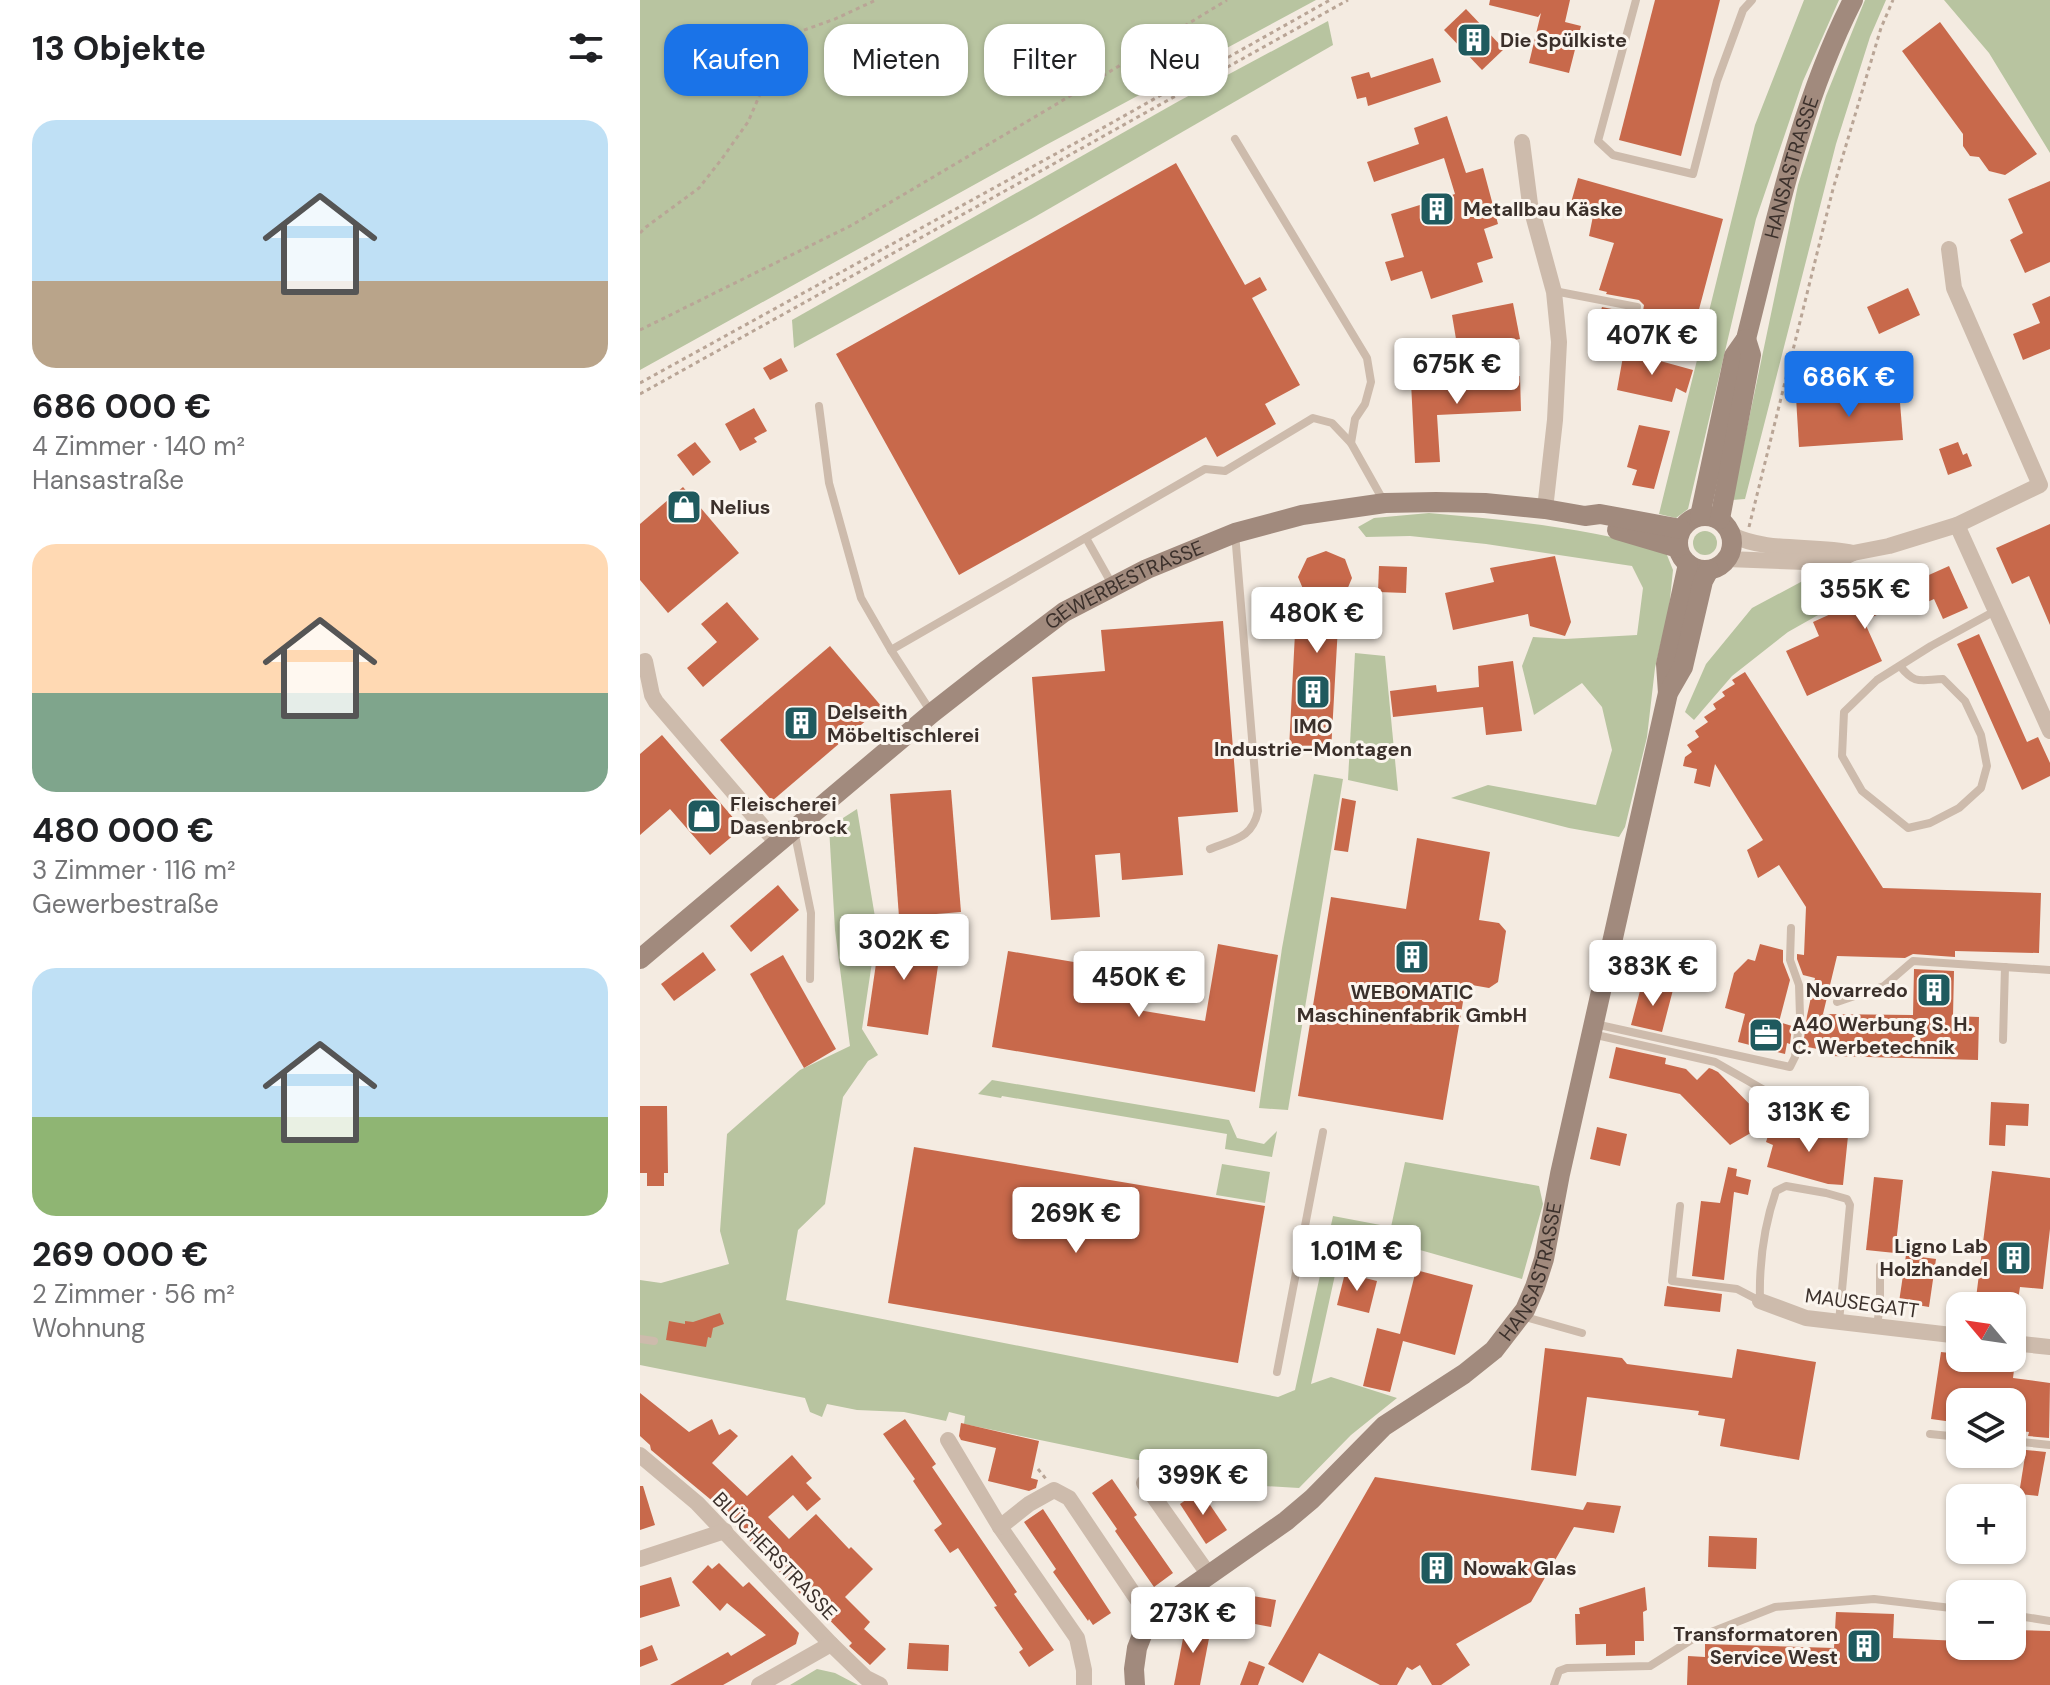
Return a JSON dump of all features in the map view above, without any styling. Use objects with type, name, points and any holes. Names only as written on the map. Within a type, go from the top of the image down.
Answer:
[{"type":"street","name":"HANSASTRASSE","points":[[1727,559],[1733,543],[1717,523],[1734,356],[1746,339],[1786,181],[1827,55],[1853,0]]},
{"type":"street","points":[[1522,142],[1530,204],[1553,290],[1559,348],[1545,509]]},
{"type":"street","points":[[1853,553],[1831,548],[1752,542],[1743,540],[1717,523],[1693,518],[1683,547],[1701,570],[1716,568],[1727,559],[1832,563],[1853,553],[1889,546],[1957,525],[2045,483],[1954,288],[1949,249]]},
{"type":"street","name":"GEWERBESTRASSE","points":[[640,959],[932,713],[1064,612],[1147,569],[1235,533],[1302,515],[1385,503],[1485,503],[1585,516],[1600,514],[1683,547]]},
{"type":"street","points":[[1957,525],[2050,731]]},
{"type":"street","name":"HANSASTRASSE","points":[[1135,1685],[1137,1648],[1156,1612],[1286,1521],[1384,1426],[1464,1374],[1494,1350],[1521,1316],[1532,1296],[1540,1272],[1668,693],[1666,664],[1683,547]]},
{"type":"street","name":"HANSASTRASSE","points":[[1668,693],[1683,667],[1703,581],[1709,570]]},
{"type":"street","points":[[645,661],[656,702],[777,843]]},
{"type":"street","name":"MAUSEGATT","points":[[1760,1301],[1806,1318],[1946,1334]]},
{"type":"street","points":[[2026,1344],[2050,1347]]},
{"type":"street","points":[[948,1440],[1000,1527],[1077,1638],[1084,1685]]},
{"type":"street","name":"BLÜCHERSTRASSE","points":[[640,1455],[697,1503],[831,1644],[866,1678],[880,1685]]},
{"type":"street","points":[[1144,1483],[1209,1575]]},
{"type":"street","points":[[1000,1527],[1040,1496],[1054,1490],[1061,1492],[1069,1498],[1137,1599],[1156,1612]]},
{"type":"street","points":[[640,1559],[725,1531]]},
{"type":"street","points":[[759,1685],[831,1644]]},
{"type":"lane","points":[[1636,0],[1598,141],[1613,155],[1693,174],[1717,81],[1743,10],[1752,0]]},
{"type":"lane","points":[[1235,139],[1367,358],[1371,382],[1365,404],[1355,419],[1351,443]]},
{"type":"lane","points":[[1553,290],[1637,307]]},
{"type":"lane","points":[[819,406],[829,483],[861,598],[932,713]]},
{"type":"lane","points":[[891,650],[1205,469],[1225,471],[1313,418],[1332,423],[1351,443],[1385,503]]},
{"type":"lane","points":[[1210,849],[1249,833],[1256,823],[1258,811],[1235,533]]},
{"type":"lane","points":[[1086,538],[1113,586]]},
{"type":"lane","points":[[1900,666],[1909,677],[1917,680],[1943,679],[1965,701],[1981,735],[1987,766],[1981,788],[1959,808],[1930,823],[1908,828],[1862,791],[1842,756],[1844,712],[1877,680],[1900,666],[1995,611]]},
{"type":"lane","points":[[794,829],[811,913],[810,979]]},
{"type":"lane","points":[[1593,1029],[1790,1067],[1795,1057],[1800,1016],[1799,985],[1790,960],[1791,928]]},
{"type":"lane","points":[[1837,1002],[1884,986],[1913,961],[2050,970]]},
{"type":"lane","points":[[2003,1040],[2005,967]]},
{"type":"lane","points":[[1593,1029],[1715,1062],[1778,1098]]},
{"type":"lane","points":[[1277,1372],[1323,1132]]},
{"type":"lane","points":[[1680,1206],[1672,1281],[1737,1289],[1760,1301],[1759,1273],[1770,1208],[1776,1191],[1786,1186],[1847,1199],[1850,1205],[1839,1322]]},
{"type":"lane","points":[[1877,1326],[1880,1266]]},
{"type":"lane","points":[[1521,1316],[1582,1333]]},
{"type":"lane","points":[[640,1339],[654,1341]]},
{"type":"lane","points":[[1930,1434],[1946,1436]]},
{"type":"lane","points":[[2026,1442],[2050,1445]]},
{"type":"lane","points":[[1554,1685],[1559,1671],[1567,1668],[1650,1666],[1691,1640],[1775,1607],[1874,1599],[1946,1607]]},
{"type":"lane","points":[[2026,1617],[2050,1621]]},
{"type":"path","points":[[640,233],[699,188],[721,160],[748,122],[761,92],[766,56],[793,34],[876,0]]},
{"type":"path","points":[[640,330],[852,225],[1227,0]]},
{"type":"path","points":[[640,383],[1330,0]]},
{"type":"path","points":[[640,394],[1348,0]]},
{"type":"path","points":[[1752,542],[1748,534],[1833,189],[1881,28],[1893,0]]},
{"type":"green space","points":[[640,0],[1316,0],[1228,47],[1228,24],[1121,24],[1121,96],[1137,96],[640,370]]},
{"type":"green space","points":[[1804,0],[1839,0],[1803,81],[1756,219],[1688,509],[1676,518],[1659,514],[1755,125]]},
{"type":"green space","points":[[1865,0],[1886,0],[1870,37],[1836,144],[1745,499],[1732,500],[1798,185],[1826,96]]},
{"type":"green space","points":[[1944,0],[2050,0],[2050,153],[1989,53]]},
{"type":"green space","points":[[1328,21],[1333,45],[1033,218],[794,348],[792,320],[1188,96],[1228,96],[1228,75]]},
{"type":"green space","points":[[1429,513],[1578,530],[1665,550],[1673,570],[1669,609],[1655,668],[1647,737],[1625,827],[1619,837],[1569,828],[1451,798],[1488,785],[1596,805],[1612,750],[1602,707],[1582,683],[1534,715],[1522,666],[1533,637],[1565,639],[1637,635],[1643,588],[1632,566],[1486,544],[1410,536],[1366,537],[1358,527],[1374,518]]},
{"type":"green space","points":[[1705,531],[1716,538],[1717,543],[1710,554],[1705,555],[1694,548],[1693,543],[1700,532]]},
{"type":"green space","points":[[1851,569],[1857,593],[1788,632],[1732,676],[1694,720],[1685,712],[1706,664],[1752,608],[1812,576]]},
{"type":"green space","points":[[1355,653],[1385,656],[1398,791],[1348,780]]},
{"type":"green space","points":[[1314,774],[1343,779],[1288,1110],[1259,1108],[1282,948]]},
{"type":"green space","points":[[857,809],[877,929],[862,1029],[878,1055],[868,1061],[843,1097],[825,1204],[798,1230],[786,1300],[1278,1397],[1295,1390],[1333,1216],[1391,1227],[1405,1162],[1539,1186],[1543,1204],[1522,1279],[1392,1242],[1344,1234],[1311,1384],[1331,1377],[1397,1398],[1351,1435],[1299,1488],[1248,1485],[1249,1475],[1131,1459],[964,1424],[965,1416],[949,1412],[946,1421],[904,1412],[857,1410],[827,1404],[822,1417],[810,1412],[805,1398],[640,1365],[640,1280],[661,1283],[729,1264],[720,1231],[727,1134],[800,1070],[850,1046],[835,930],[829,827]]},
{"type":"green space","points":[[992,1080],[1229,1120],[1237,1138],[1264,1144],[1277,1131],[1272,1157],[1225,1149],[1227,1134],[978,1094]]},
{"type":"green space","points":[[1222,1164],[1270,1172],[1265,1203],[1216,1195]]},
{"type":"green space","points":[[817,1669],[835,1673],[858,1685],[790,1685]]},
{"type":"building","points":[[1490,0],[1570,0],[1565,22],[1581,26],[1569,73],[1529,63],[1541,13],[1538,17],[1489,5]]},
{"type":"building","points":[[1655,0],[1720,0],[1681,156],[1619,140]]},
{"type":"building","name":"Die Spülkiste","points":[[1466,9],[1504,49],[1482,70],[1444,30]]},
{"type":"building","points":[[1940,22],[2037,154],[2005,175],[1989,171],[1979,157],[1970,156],[1963,146],[1963,134],[1902,51]]},
{"type":"building","points":[[1433,58],[1441,82],[1368,106],[1366,97],[1357,99],[1351,77],[1369,72],[1371,78]]},
{"type":"building","points":[[1447,116],[1466,173],[1483,168],[1498,224],[1484,229],[1493,258],[1477,263],[1483,282],[1431,299],[1422,271],[1391,281],[1385,262],[1404,257],[1391,214],[1455,194],[1444,158],[1374,182],[1367,162],[1419,144],[1414,128]]},
{"type":"building","points":[[1176,163],[1245,285],[1260,277],[1267,290],[1252,298],[1300,385],[1265,404],[1276,424],[1217,457],[1206,437],[959,575],[836,354]]},
{"type":"building","points":[[1578,178],[1723,219],[1693,332],[1656,324],[1653,333],[1635,328],[1631,341],[1595,331],[1602,307],[1636,314],[1643,311],[1644,305],[1639,300],[1599,290],[1614,243],[1589,236],[1594,211],[1570,206]]},
{"type":"building","points":[[2050,181],[2050,262],[2025,273],[2010,240],[2023,233],[2008,199]]},
{"type":"building","points":[[1908,288],[1920,315],[1879,334],[1867,307]]},
{"type":"building","points":[[2050,296],[2050,349],[2023,360],[2013,334],[2040,323],[2032,304]]},
{"type":"building","points":[[1513,303],[1520,339],[1458,351],[1452,315]]},
{"type":"building","points":[[1624,351],[1693,370],[1686,393],[1676,388],[1672,402],[1617,390]]},
{"type":"building","points":[[781,358],[788,371],[770,380],[763,368]]},
{"type":"building","points":[[1520,376],[1521,411],[1437,415],[1440,462],[1415,463],[1411,382]]},
{"type":"building","points":[[1899,390],[1903,440],[1799,447],[1796,397]]},
{"type":"building","points":[[754,408],[767,431],[754,438],[757,442],[740,451],[725,424]]},
{"type":"building","points":[[1639,425],[1670,431],[1654,489],[1632,485],[1637,470],[1627,467]]},
{"type":"building","points":[[695,442],[711,462],[693,476],[677,455]]},
{"type":"building","points":[[1958,442],[1972,466],[1948,475],[1939,449]]},
{"type":"building","points":[[683,487],[739,553],[668,613],[640,580],[640,524]]},
{"type":"building","points":[[2050,524],[2050,625],[2029,576],[2012,584],[1996,548]]},
{"type":"building","name":"IMO Industrie-Montagen","points":[[1326,551],[1345,559],[1352,578],[1344,597],[1330,602],[1338,626],[1331,751],[1289,749],[1295,633],[1304,634],[1318,601],[1306,596],[1298,577],[1307,558]]},
{"type":"building","points":[[1555,556],[1571,622],[1565,636],[1530,626],[1528,614],[1453,630],[1445,593],[1494,582],[1490,568]]},
{"type":"building","points":[[1379,566],[1407,567],[1406,593],[1378,592]]},
{"type":"building","points":[[1949,566],[1968,608],[1943,619],[1934,599],[1906,612],[1902,603],[1864,621],[1882,661],[1807,696],[1786,651],[1819,636],[1813,622],[1855,603],[1857,607]]},
{"type":"building","points":[[727,602],[759,639],[703,687],[687,668],[717,642],[701,624]]},
{"type":"building","points":[[1223,621],[1238,812],[1178,817],[1183,875],[1122,880],[1120,853],[1095,855],[1100,917],[1051,920],[1032,677],[1105,671],[1101,630]]},
{"type":"building","points":[[1979,634],[2027,742],[2038,737],[2050,763],[2050,776],[2022,790],[1957,644]]},
{"type":"building","name":"Delseith Möbeltischlerei","points":[[830,646],[882,707],[772,801],[720,740]]},
{"type":"building","points":[[1513,661],[1522,731],[1486,735],[1483,707],[1393,717],[1390,691],[1436,685],[1437,692],[1479,687],[1478,666]]},
{"type":"building","points":[[1745,672],[1883,888],[2041,893],[2039,953],[1955,951],[1955,957],[1913,954],[1905,958],[1837,956],[1823,1014],[1913,1015],[1914,969],[1954,971],[1953,1016],[1979,1017],[1978,1060],[1831,1056],[1832,1052],[1803,1046],[1815,978],[1803,975],[1797,959],[1797,954],[1804,955],[1806,907],[1779,865],[1758,878],[1747,850],[1763,840],[1715,764],[1710,787],[1694,783],[1697,769],[1683,766],[1685,757],[1692,752],[1687,745],[1699,737],[1695,731],[1708,722],[1704,717],[1716,709],[1713,704],[1725,696],[1722,692],[1735,684],[1732,680]]},
{"type":"building","points":[[662,735],[742,828],[710,855],[670,809],[640,835],[640,754]]},
{"type":"building","points":[[951,790],[961,912],[899,917],[890,794]]},
{"type":"building","points":[[1342,798],[1356,801],[1348,852],[1334,850]]},
{"type":"building","name":"WEBOMATIC Maschinenfabrik GmbH","points":[[1417,838],[1490,852],[1479,920],[1499,923],[1506,931],[1498,982],[1489,988],[1466,984],[1443,1120],[1298,1096],[1331,897],[1406,909]]},
{"type":"building","points":[[778,885],[799,910],[751,952],[730,926]]},
{"type":"building","points":[[881,929],[942,938],[928,1035],[867,1026]]},
{"type":"building","points":[[1218,944],[1278,955],[1255,1092],[992,1047],[1008,951],[1145,974],[1138,1010],[1205,1021]]},
{"type":"building","points":[[1760,944],[1783,950],[1783,962],[1790,980],[1779,1022],[1792,1026],[1790,1044],[1787,1043],[1785,1054],[1738,1042],[1745,1014],[1725,1008],[1734,973],[1748,959],[1755,961]]},
{"type":"building","points":[[703,952],[716,970],[674,1001],[661,984]]},
{"type":"building","points":[[783,955],[836,1049],[804,1068],[750,974]]},
{"type":"building","points":[[1661,982],[1674,986],[1662,1032],[1631,1025],[1641,987],[1659,991]]},
{"type":"building","points":[[1616,1047],[1666,1058],[1665,1064],[1686,1069],[1697,1080],[1709,1068],[1718,1072],[1768,1123],[1730,1145],[1680,1094],[1609,1078]]},
{"type":"building","points":[[1991,1102],[2029,1104],[2028,1126],[2006,1125],[2005,1146],[1989,1145]]},
{"type":"building","points":[[640,1106],[667,1106],[668,1173],[664,1173],[664,1186],[647,1186],[647,1173],[640,1173]]},
{"type":"building","points":[[1773,1120],[1779,1129],[1800,1134],[1803,1125],[1836,1136],[1848,1136],[1843,1185],[1828,1184],[1767,1167],[1773,1145],[1766,1142]]},
{"type":"building","points":[[1597,1127],[1627,1134],[1620,1166],[1590,1159]]},
{"type":"building","points":[[914,1147],[1265,1206],[1238,1363],[888,1303]]},
{"type":"building","points":[[1728,1167],[1737,1169],[1736,1176],[1751,1180],[1748,1195],[1734,1192],[1724,1280],[1692,1276],[1701,1201],[1720,1203]]},
{"type":"building","name":"Ligno Lab Holzhandel","points":[[1992,1171],[2050,1178],[2050,1229],[2043,1289],[2020,1287],[2019,1292],[1977,1292]]},
{"type":"building","points":[[1874,1177],[1903,1180],[1895,1253],[1866,1250]]},
{"type":"building","points":[[1906,1255],[1936,1259],[1929,1307],[1899,1302]]},
{"type":"building","points":[[1416,1270],[1473,1285],[1455,1355],[1403,1341],[1390,1392],[1363,1386],[1377,1328],[1400,1334]]},
{"type":"building","points":[[1345,1273],[1377,1281],[1369,1313],[1337,1305]]},
{"type":"building","points":[[1667,1286],[1722,1294],[1720,1312],[1664,1306]]},
{"type":"building","points":[[720,1313],[724,1324],[713,1328],[706,1347],[666,1340],[669,1321],[685,1324],[685,1321],[693,1322]]},
{"type":"building","points":[[1545,1348],[1622,1358],[1627,1364],[1732,1378],[1737,1349],[1816,1362],[1799,1460],[1720,1446],[1725,1419],[1698,1415],[1699,1411],[1587,1397],[1576,1476],[1531,1470]]},
{"type":"building","points":[[1941,1352],[1946,1353],[1946,1372],[2014,1372],[2013,1378],[2050,1383],[2049,1438],[2028,1436],[2026,1388],[1946,1388],[1946,1421],[1931,1419]]},
{"type":"building","points":[[640,1393],[689,1432],[712,1419],[719,1435],[730,1429],[738,1436],[712,1463],[747,1496],[792,1455],[812,1478],[806,1483],[821,1499],[807,1511],[793,1495],[768,1517],[789,1539],[816,1514],[873,1569],[845,1597],[870,1622],[864,1629],[886,1649],[870,1665],[710,1499],[651,1450],[640,1436]]},
{"type":"building","points":[[905,1419],[936,1464],[932,1467],[1054,1650],[1029,1667],[1019,1652],[1023,1649],[958,1548],[950,1553],[934,1530],[942,1524],[883,1434]]},
{"type":"building","points":[[961,1423],[1039,1441],[1031,1478],[1038,1480],[1036,1488],[1029,1491],[988,1481],[996,1448],[961,1440]]},
{"type":"building","points":[[2026,1450],[2046,1452],[2038,1496],[2026,1495],[2026,1484],[2021,1484],[2023,1468],[2026,1468]]},
{"type":"building","name":"Nowak Glas","points":[[1375,1477],[1583,1510],[1587,1502],[1621,1506],[1614,1533],[1574,1527],[1531,1602],[1456,1644],[1470,1665],[1441,1685],[1432,1685],[1420,1665],[1412,1670],[1407,1667],[1397,1685],[1380,1685],[1319,1653],[1303,1683],[1268,1664]]},
{"type":"building","points":[[1112,1479],[1173,1573],[1154,1587],[1092,1493]]},
{"type":"building","points":[[640,1486],[643,1486],[655,1525],[640,1530]]},
{"type":"building","points":[[1200,1490],[1227,1530],[1206,1544],[1180,1504]]},
{"type":"building","points":[[1043,1509],[1111,1613],[1093,1625],[1053,1572],[1056,1569],[1024,1522]]},
{"type":"building","points":[[1709,1536],[1757,1538],[1756,1569],[1708,1567]]},
{"type":"building","points":[[719,1563],[743,1587],[749,1582],[799,1633],[796,1644],[723,1685],[670,1685],[728,1652],[731,1656],[766,1635],[727,1603],[720,1611],[692,1582],[708,1565],[712,1569]]},
{"type":"building","points":[[671,1577],[680,1606],[640,1618],[640,1586]]},
{"type":"building","points":[[1645,1587],[1647,1610],[1643,1612],[1644,1641],[1635,1641],[1635,1655],[1606,1656],[1606,1644],[1576,1645],[1575,1614],[1580,1614],[1579,1608]]},
{"type":"building","points":[[1217,1590],[1276,1600],[1271,1627],[1212,1616]]},
{"type":"building","points":[[1836,1612],[1894,1614],[1893,1638],[1946,1640],[1946,1660],[2026,1660],[2026,1630],[2050,1631],[2050,1685],[1687,1685],[1688,1656],[1705,1657],[1705,1644],[1834,1648]]},
{"type":"building","points":[[1186,1623],[1211,1628],[1200,1685],[1174,1685]]},
{"type":"building","points":[[909,1643],[949,1645],[948,1671],[907,1669]]},
{"type":"building","points":[[652,1645],[658,1660],[640,1667],[640,1650]]},
{"type":"building","points":[[1249,1661],[1265,1667],[1258,1685],[1240,1685]]},
{"type":"place","name":"Die Spülkiste","points":[[1474,40]]},
{"type":"place","name":"Metallbau Käske","points":[[1437,209]]},
{"type":"place","name":"Nelius","points":[[684,507]]},
{"type":"place","name":"IMO Industrie-Montagen","points":[[1313,692]]},
{"type":"place","name":"Delseith Möbeltischlerei","points":[[801,723]]},
{"type":"place","name":"Fleischerei Dasenbrock","points":[[704,816]]},
{"type":"place","name":"WEBOMATIC Maschinenfabrik GmbH","points":[[1412,957]]},
{"type":"place","name":"Novarredo","points":[[1934,990]]},
{"type":"place","name":"A40 Werbung S. H. C. Werbetechnik","points":[[1766,1035]]},
{"type":"place","name":"Ligno Lab Holzhandel","points":[[2014,1258]]},
{"type":"place","name":"Nowak Glas","points":[[1437,1568]]},
{"type":"place","name":"Transformatoren Service West","points":[[1864,1646]]}]
